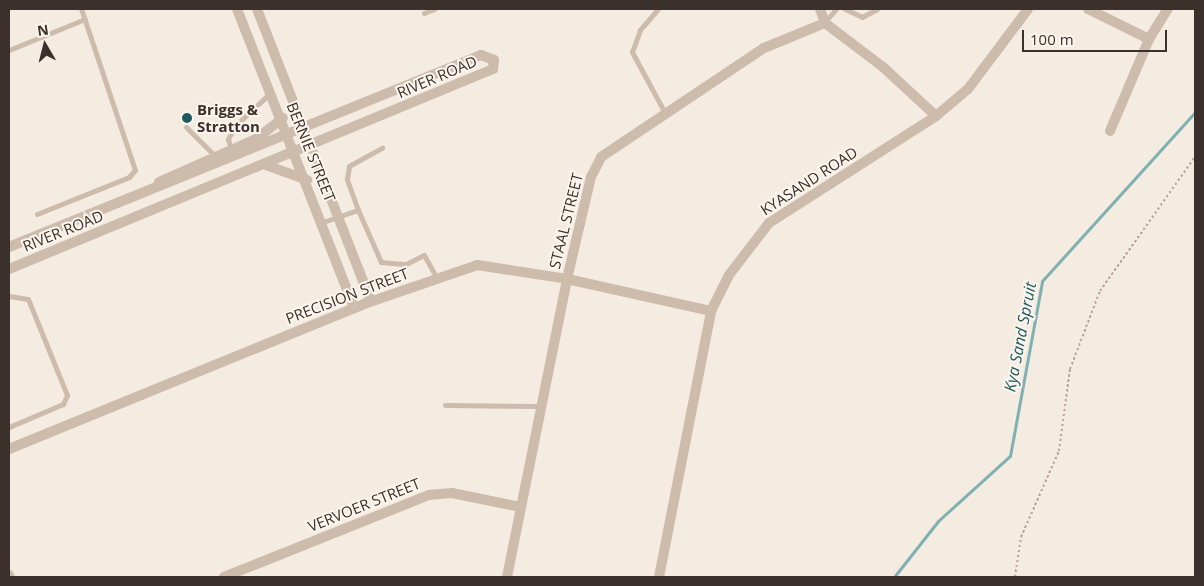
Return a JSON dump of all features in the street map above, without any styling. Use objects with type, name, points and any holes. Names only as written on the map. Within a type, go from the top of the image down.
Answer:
[{"type":"street","name":"BERNIE STREET","points":[[237,9],[290,135],[354,308]]},
{"type":"street","name":"BERNIE STREET","points":[[257,9],[314,146],[371,301]]},
{"type":"street","points":[[820,9],[825,23],[884,67],[936,116]]},
{"type":"street","name":"KYASAND ROAD","points":[[659,577],[711,311],[729,275],[769,223],[936,116],[968,89],[1028,9]]},
{"type":"street","points":[[1088,9],[1149,39]]},
{"type":"street","points":[[1110,131],[1149,39],[1168,9]]},
{"type":"street","name":"STAAL STREET","points":[[507,577],[567,279],[596,164],[665,113],[778,40],[825,23]]},
{"type":"street","name":"RIVER ROAD","points":[[9,247],[306,129],[481,55],[494,60],[493,69],[314,146],[9,269]]},
{"type":"street","points":[[146,192],[170,175],[265,134],[283,118]]},
{"type":"street","points":[[264,165],[307,180]]},
{"type":"street","name":"PRECISION STREET","points":[[9,448],[371,301],[437,278],[494,265],[711,311]]},
{"type":"street","name":"VERVOER STREET","points":[[224,577],[237,575],[429,495],[452,494],[520,507]]},
{"type":"lane","points":[[37,214],[133,174],[134,165],[110,85],[81,9]]},
{"type":"lane","points":[[424,13],[434,9]]},
{"type":"lane","points":[[658,9],[640,30],[632,52],[665,113]]},
{"type":"lane","points":[[825,23],[836,9]]},
{"type":"lane","points":[[845,9],[862,17],[877,9]]},
{"type":"lane","points":[[9,50],[85,18]]},
{"type":"lane","points":[[231,149],[228,139],[235,126],[271,92]]},
{"type":"lane","points":[[186,127],[214,156]]},
{"type":"lane","points":[[382,148],[349,166],[347,179],[358,210],[381,262],[406,264],[424,255],[437,278]]},
{"type":"lane","points":[[323,222],[358,210]]},
{"type":"lane","points":[[9,296],[28,298],[67,396],[63,404],[9,426]]},
{"type":"lane","points":[[445,405],[541,406]]},
{"type":"path","points":[[1015,577],[1021,537],[1059,451],[1070,369],[1100,291],[1195,157]]},
{"type":"waterway","name":"Kya Sand Spruit","points":[[894,577],[938,521],[1010,456],[1042,281],[1195,112]]},
{"type":"place","name":"Briggs & Stratton","points":[[187,118]]}]
